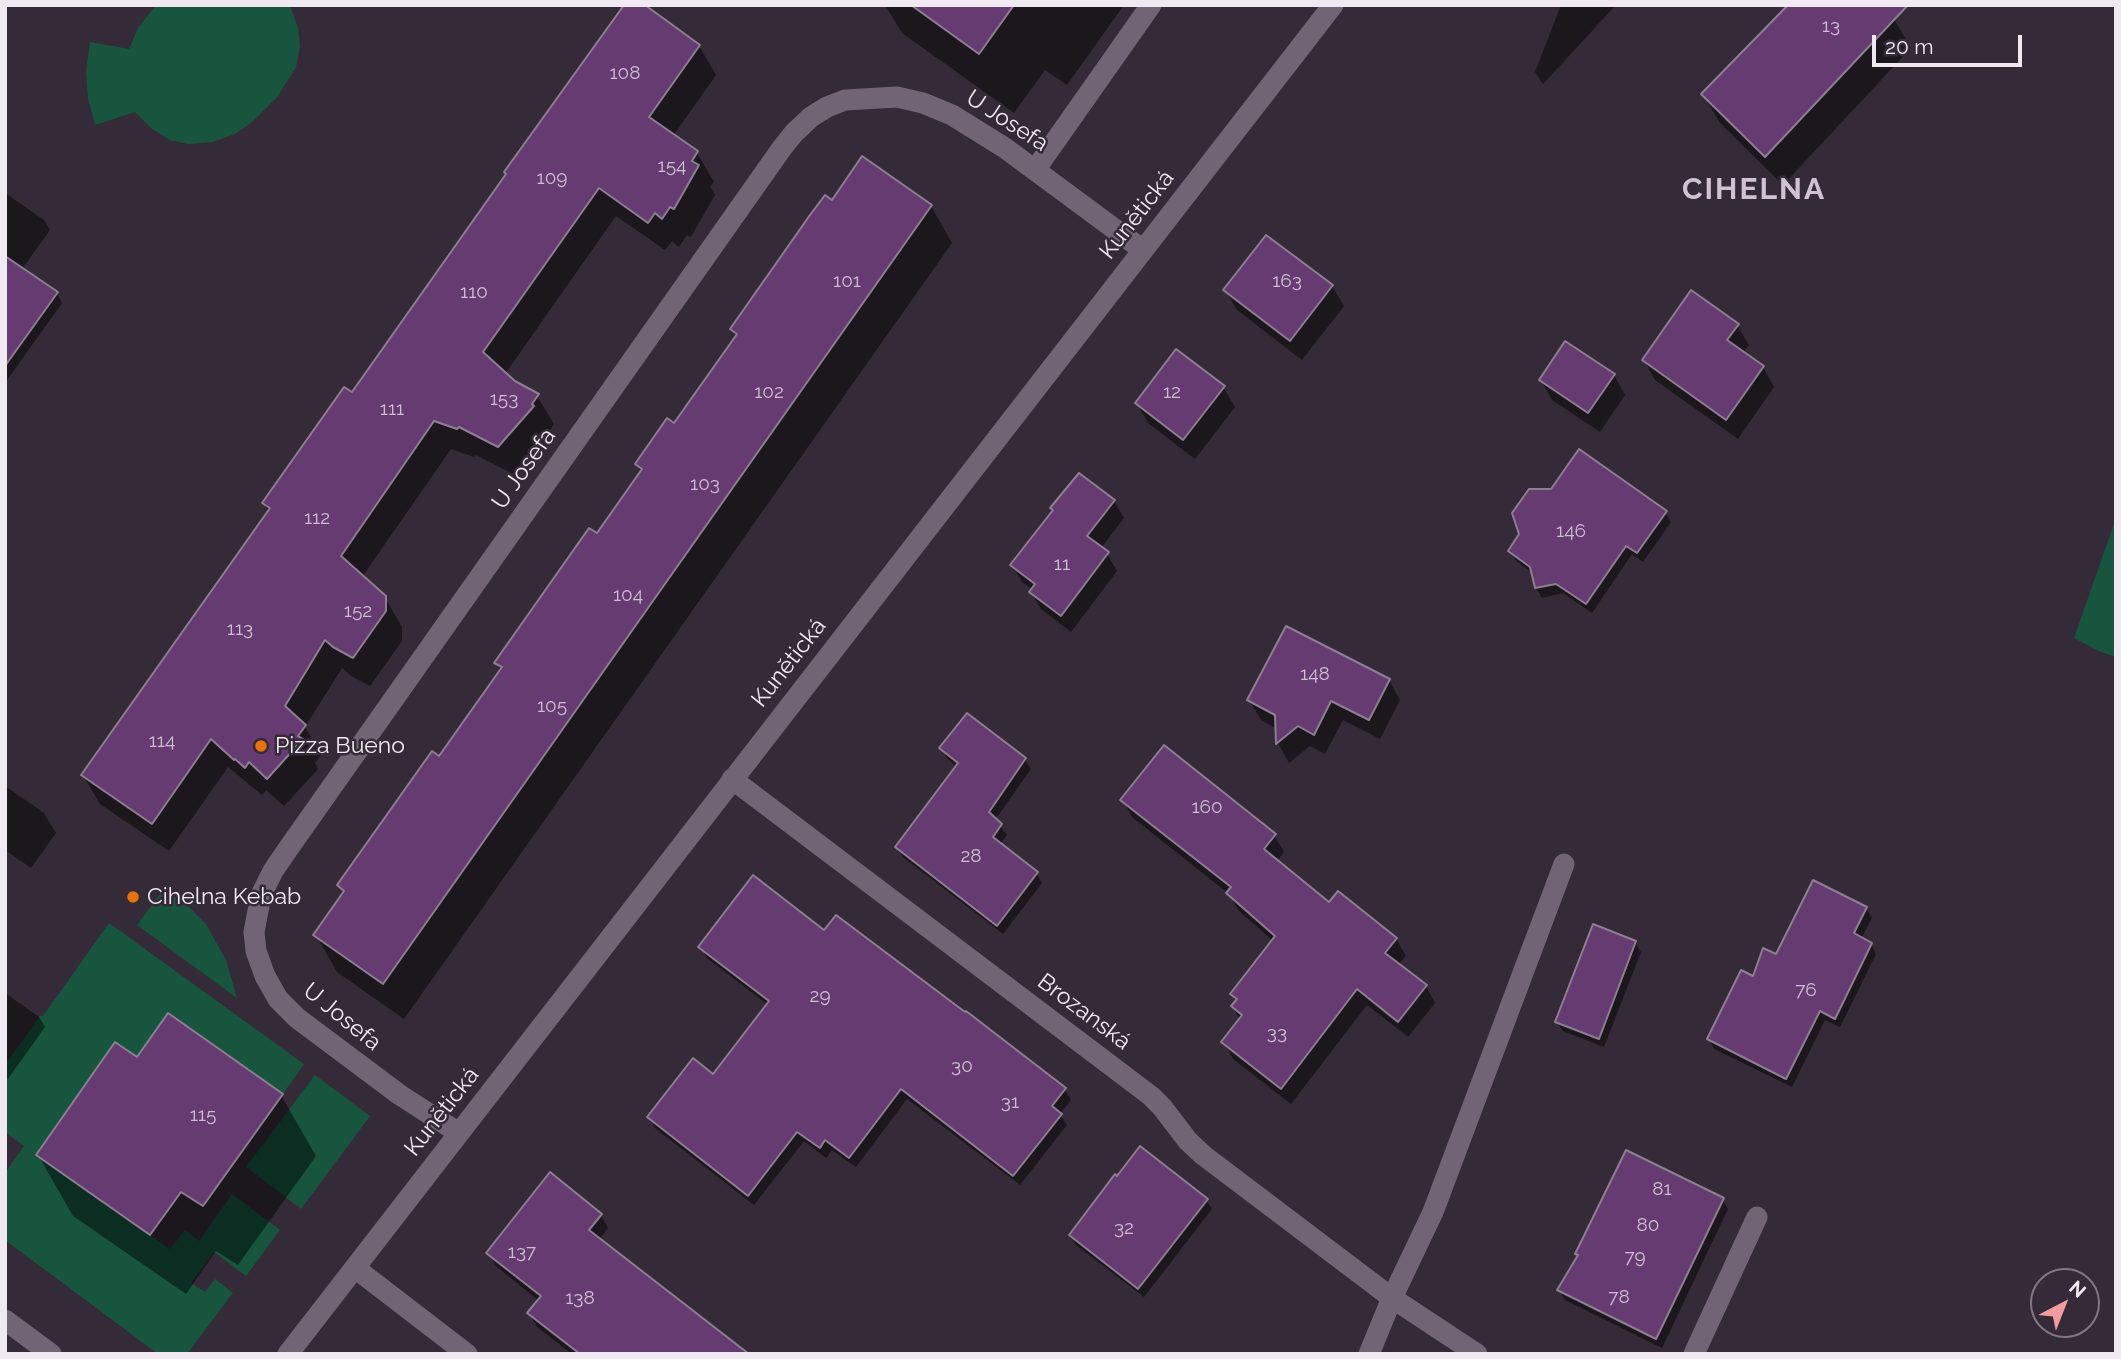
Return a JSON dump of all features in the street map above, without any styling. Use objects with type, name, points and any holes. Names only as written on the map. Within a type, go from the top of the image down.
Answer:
[{"type":"street","points":[[1035,170],[1151,5]]},
{"type":"street","name":"Kunětická","points":[[288,1354],[1333,5]]},
{"type":"street","name":"U Josefa","points":[[459,1133],[406,1100],[297,1018],[278,999],[265,976],[256,951],[254,932],[261,895],[273,871],[794,133],[811,117],[845,100],[897,97],[923,103],[952,115],[1035,170],[1143,250]]},
{"type":"street","name":"Brozanská","points":[[732,779],[1151,1096],[1188,1142],[1203,1155],[1392,1297],[1476,1354]]},
{"type":"street","points":[[1368,1354],[1433,1212],[1564,864]]},
{"type":"street","points":[[1694,1354],[1757,1217]]},
{"type":"street","points":[[355,1268],[467,1354]]},
{"type":"street","points":[[5,1320],[51,1354]]},
{"type":"green space","points":[[156,5],[290,5],[298,28],[300,46],[296,67],[278,96],[251,123],[235,134],[213,142],[188,144],[170,140],[152,129],[135,112],[95,125],[88,98],[86,73],[90,42],[129,49],[138,28]]},
{"type":"green space","points":[[2116,518],[2116,657],[2074,638]]},
{"type":"green space","points":[[163,890],[186,904],[206,924],[226,960],[237,998],[137,925]]},
{"type":"green space","points":[[109,923],[304,1064],[283,1094],[137,1057],[115,1042],[36,1155],[170,1249],[185,1230],[199,1241],[232,1194],[280,1230],[246,1276],[214,1252],[191,1283],[205,1292],[215,1279],[233,1293],[187,1354],[158,1354],[5,1240],[5,1173],[24,1146],[5,1132],[5,1065]]},
{"type":"green space","points":[[315,1075],[370,1116],[301,1209],[246,1167]]},
{"type":"building","points":[[624,5],[645,5],[700,45],[649,117],[698,151],[692,161],[699,165],[674,209],[670,207],[662,219],[655,213],[648,223],[599,188],[483,352],[515,381],[539,394],[532,404],[534,406],[498,447],[459,427],[457,429],[434,421],[341,556],[386,596],[386,611],[353,658],[325,640],[285,706],[306,725],[298,736],[303,739],[267,779],[249,762],[245,768],[211,739],[152,824],[81,775],[270,508],[262,503],[344,387],[352,392],[506,174],[504,172]]},
{"type":"building","points":[[911,5],[1014,5],[979,54]]},
{"type":"building","points":[[1788,5],[1908,5],[1765,157],[1701,94]]},
{"type":"building","points":[[862,156],[932,205],[383,984],[313,935],[344,891],[337,885],[432,751],[439,756],[502,667],[494,663],[589,528],[597,533],[642,469],[635,464],[667,418],[674,423],[737,334],[730,329],[810,215],[825,195],[832,200]]},
{"type":"building","points":[[1266,235],[1333,285],[1290,341],[1223,290]]},
{"type":"building","points":[[5,256],[58,292],[5,366]]},
{"type":"building","points":[[1691,290],[1739,324],[1727,340],[1764,366],[1726,420],[1642,360]]},
{"type":"building","points":[[1565,341],[1615,374],[1588,413],[1539,380]]},
{"type":"building","points":[[1176,349],[1225,386],[1183,440],[1135,403]]},
{"type":"building","points":[[1579,449],[1667,511],[1637,553],[1626,546],[1586,604],[1556,584],[1535,588],[1530,567],[1508,551],[1519,534],[1512,513],[1529,489],[1551,489]]},
{"type":"building","points":[[1079,473],[1115,500],[1087,536],[1109,552],[1061,616],[1029,592],[1035,584],[1010,565],[1053,510],[1050,508]]},
{"type":"building","points":[[1286,626],[1390,679],[1369,720],[1331,701],[1314,735],[1298,726],[1276,744],[1275,715],[1247,700]]},
{"type":"building","points":[[967,713],[1026,758],[989,812],[1002,824],[993,837],[1038,872],[997,926],[895,847],[958,763],[939,748]]},
{"type":"building","points":[[1164,745],[1276,834],[1264,849],[1329,902],[1338,891],[1397,938],[1385,953],[1427,985],[1398,1022],[1357,989],[1281,1089],[1221,1042],[1242,1015],[1231,1006],[1237,999],[1230,994],[1275,936],[1226,893],[1231,887],[1120,800]]},
{"type":"building","points":[[753,875],[824,930],[836,915],[1066,1088],[1052,1106],[1062,1114],[1013,1176],[901,1089],[849,1158],[825,1140],[820,1148],[797,1132],[748,1196],[647,1117],[693,1058],[713,1074],[769,1001],[698,947]]},
{"type":"building","points":[[1813,880],[1867,907],[1854,933],[1872,943],[1835,1019],[1820,1011],[1786,1079],[1707,1039],[1741,970],[1753,976],[1763,948],[1776,954]]},
{"type":"building","points":[[1593,924],[1636,941],[1599,1039],[1555,1022]]},
{"type":"building","points":[[168,1013],[283,1094],[203,1206],[181,1192],[150,1235],[36,1155],[115,1042],[137,1057]]},
{"type":"building","points":[[1140,1146],[1208,1199],[1138,1289],[1069,1235]]},
{"type":"building","points":[[1626,1150],[1724,1198],[1656,1339],[1557,1290],[1578,1255],[1575,1254]]},
{"type":"building","points":[[550,1172],[602,1214],[589,1230],[749,1354],[580,1354],[527,1313],[541,1296],[486,1253]]},
{"type":"place","name":"Pizza Bueno","points":[[261,746]]},
{"type":"place","name":"Cihelna Kebab","points":[[133,897]]},
{"type":"district","name":"CIHELNA","points":[[1754,190]]}]
